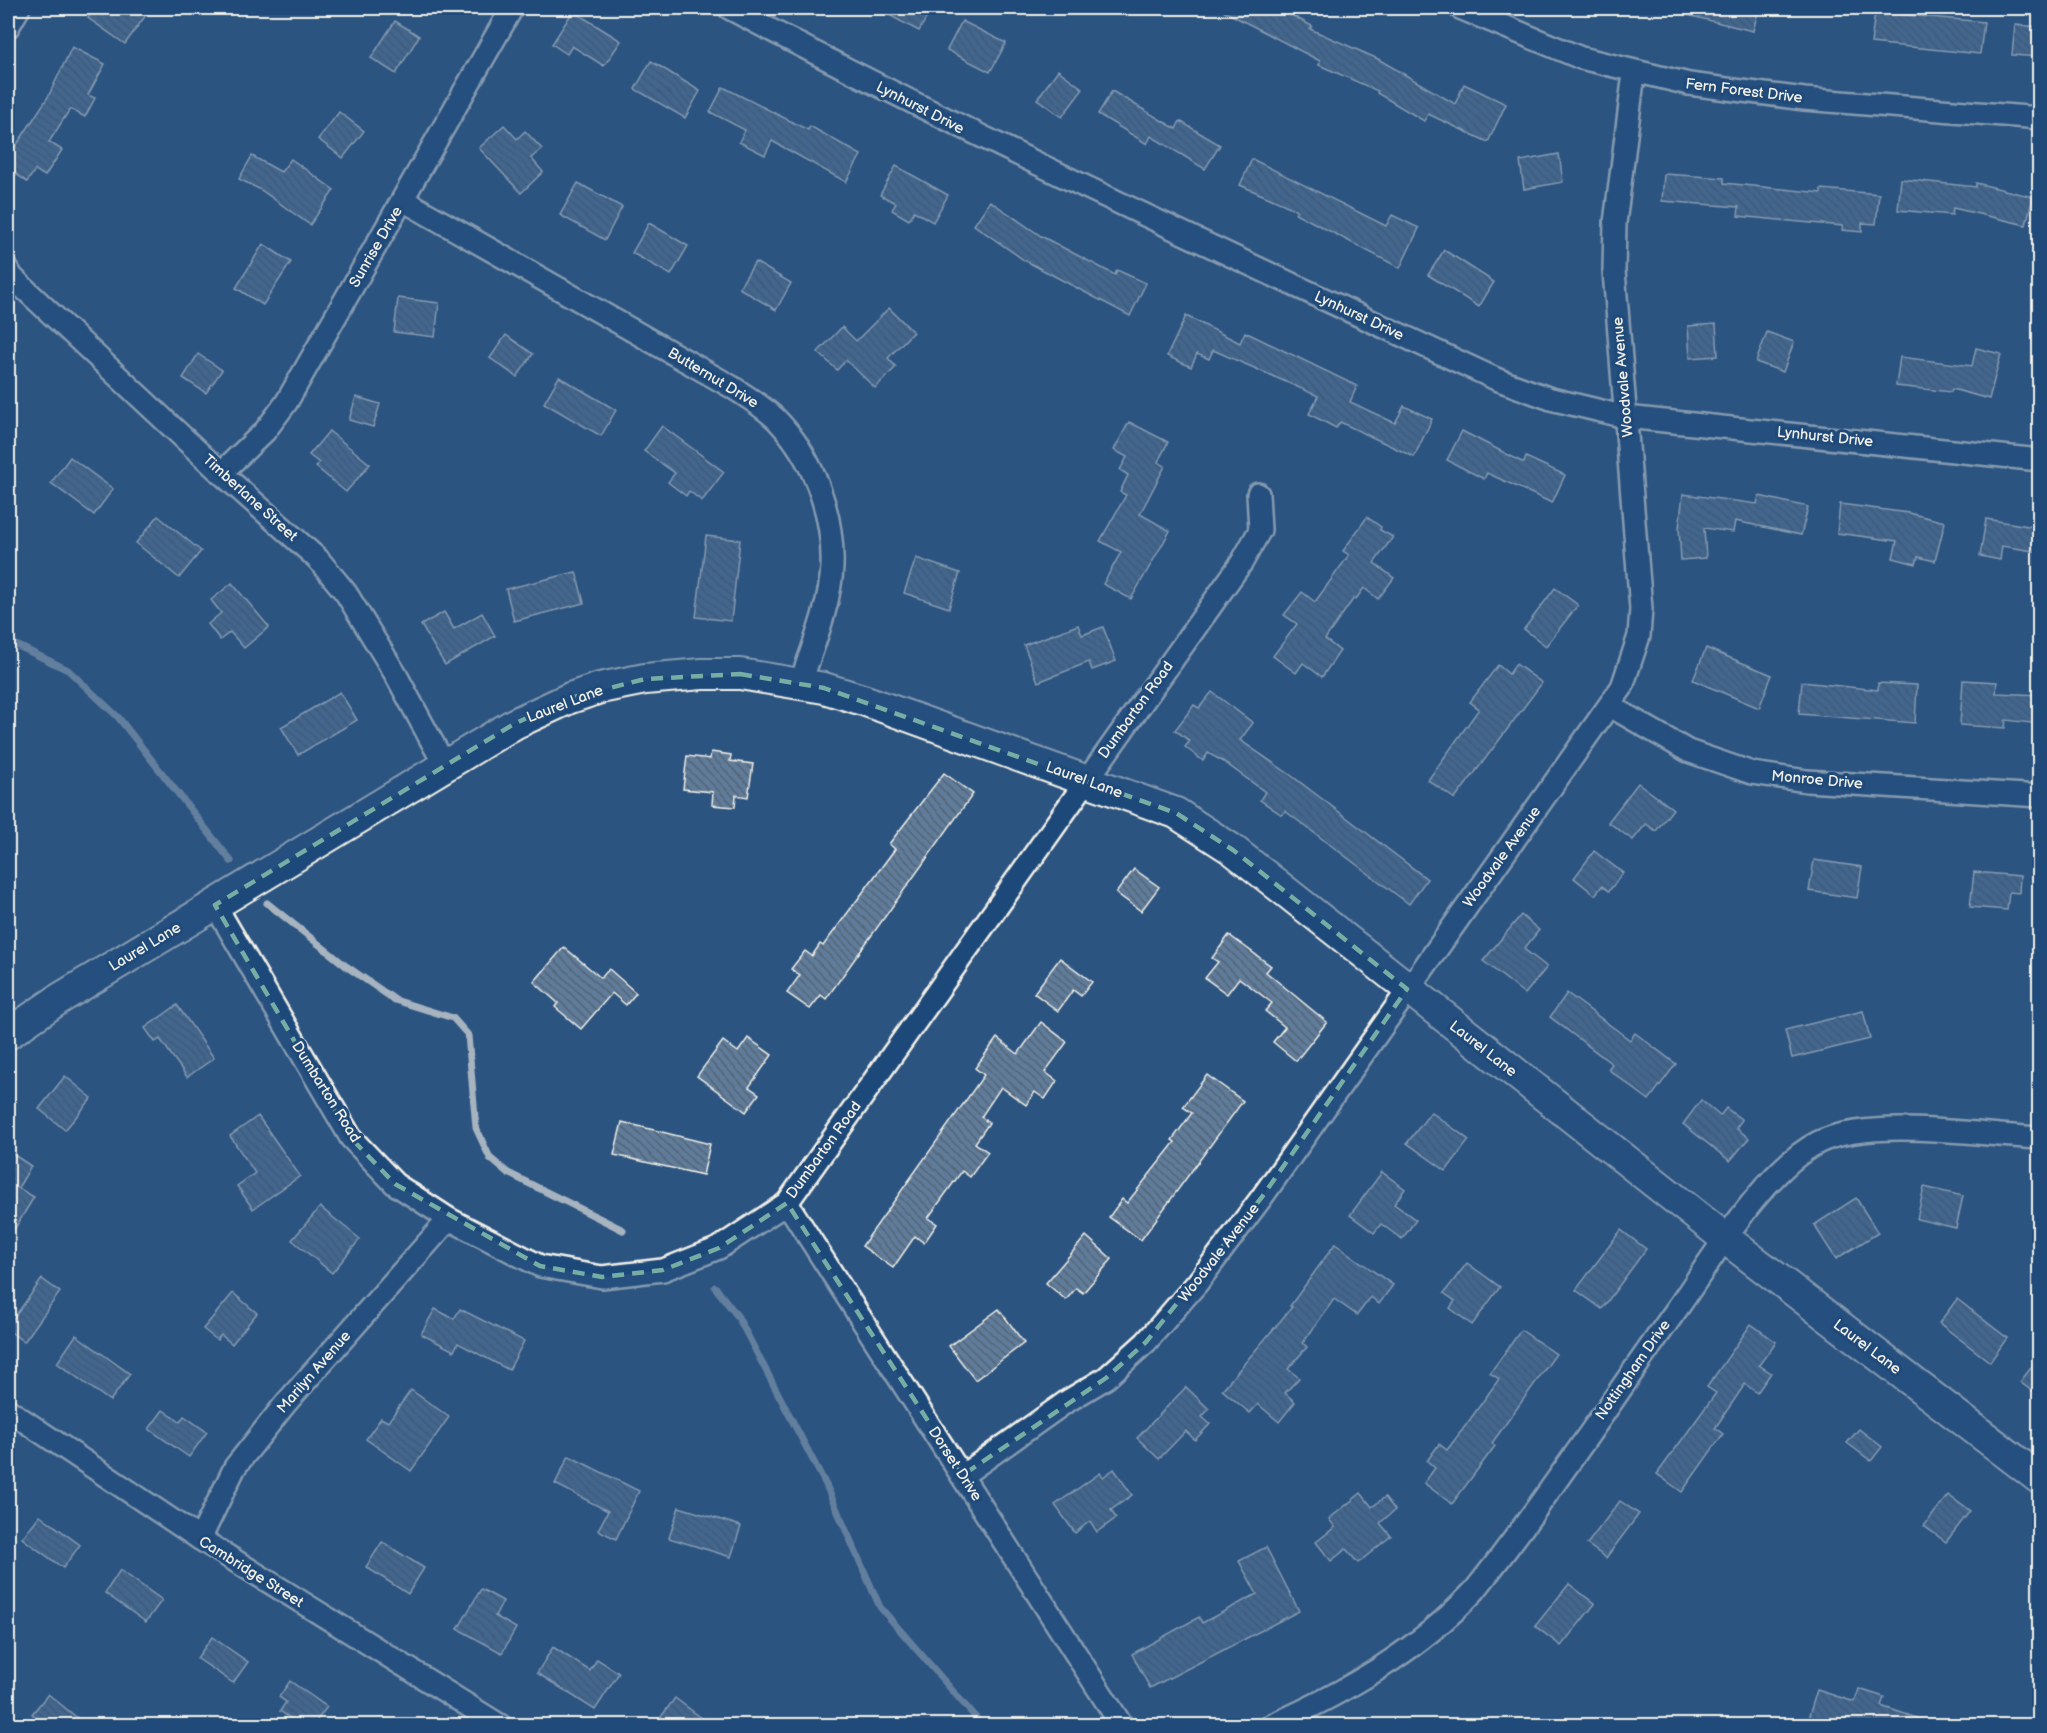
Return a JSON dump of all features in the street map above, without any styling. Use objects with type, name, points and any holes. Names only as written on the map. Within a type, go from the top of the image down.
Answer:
[{"type":"street","points":[[8,27],[19,8]]},
{"type":"street","name":"Sunrise Drive","points":[[221,473],[275,420],[512,8]]},
{"type":"street","name":"Lynhurst Drive","points":[[729,8],[883,90],[1010,153],[1496,379],[1551,399],[1626,417],[2040,460]]},
{"type":"street","name":"Fern Forest Drive","points":[[1460,8],[1506,29],[1581,58],[1634,73],[1748,93],[2040,118]]},
{"type":"street","name":"Woodvale Avenue","points":[[963,1475],[1066,1402],[1106,1378],[1146,1342],[1198,1282],[1262,1197],[1622,687],[1635,653],[1641,609],[1614,259],[1615,224],[1634,73]]},
{"type":"street","name":"Butternut Drive","points":[[403,200],[732,387],[764,408],[788,432],[818,483],[828,524],[832,567],[825,608],[801,682]]},
{"type":"street","name":"Timberlane Street","points":[[8,270],[21,286],[332,574],[396,675],[444,764]]},
{"type":"street","name":"Dumbarton Road","points":[[215,905],[351,1138],[395,1184],[449,1219],[540,1266],[602,1276],[663,1270],[719,1248],[787,1203],[1242,562],[1260,530],[1258,495]]},
{"type":"street","name":"Laurel Lane","points":[[8,1034],[59,999],[444,764],[514,724],[570,698],[600,688],[645,679],[702,674],[740,675],[801,682],[866,701],[1086,780],[1176,813],[1195,825],[1233,850],[1726,1239],[2040,1479]]},
{"type":"street","name":"Monroe Drive","points":[[1610,706],[1688,751],[1752,773],[1807,781],[2040,796]]},
{"type":"street","name":"Nottingham Drive","points":[[1270,1725],[1308,1718],[1451,1616],[1475,1590],[1726,1239],[1772,1180],[1791,1161],[1819,1143],[1850,1132],[1881,1128],[2040,1138]]},
{"type":"street","name":"Dorset Drive","points":[[787,1203],[1122,1725]]},
{"type":"street","name":"Marilyn Avenue","points":[[200,1539],[235,1467],[286,1403],[449,1219]]},
{"type":"street","name":"Cambridge Street","points":[[8,1410],[200,1539],[501,1725]]},
{"type":"highlighted area","points":[[740,674],[824,688],[1176,813],[1233,850],[1407,989],[1262,1197],[1146,1342],[1106,1378],[963,1475],[787,1203],[719,1248],[663,1270],[602,1277],[540,1266],[395,1184],[351,1138],[215,905],[514,724],[570,698],[645,679]]},
{"type":"building","points":[[96,8],[151,8],[125,44],[88,18]]},
{"type":"building","points":[[876,8],[932,8],[919,31]]},
{"type":"building","points":[[1218,8],[1278,8],[1312,26],[1310,29],[1378,59],[1455,104],[1464,84],[1506,104],[1488,142],[1428,114],[1424,121],[1377,93],[1378,91],[1319,65],[1320,61]]},
{"type":"building","points":[[1683,8],[1759,8],[1753,31],[1683,14]]},
{"type":"building","points":[[573,11],[621,41],[604,66],[572,46],[567,54],[552,44]]},
{"type":"building","points":[[1875,12],[1984,22],[1980,54],[1871,43]]},
{"type":"building","points":[[395,21],[419,36],[396,74],[371,58]]},
{"type":"building","points":[[962,21],[1006,43],[990,72],[947,50]]},
{"type":"building","points":[[2015,25],[2040,27],[2040,57],[2012,55]]},
{"type":"building","points":[[72,47],[105,64],[88,95],[95,98],[85,117],[70,109],[49,142],[62,150],[45,176],[35,170],[27,182],[8,168],[8,158],[48,97]]},
{"type":"building","points":[[651,61],[700,91],[685,118],[635,89]]},
{"type":"building","points":[[1058,70],[1083,89],[1062,117],[1037,99]]},
{"type":"building","points":[[723,87],[808,130],[810,126],[861,155],[846,182],[772,141],[765,155],[739,142],[745,130],[710,112]]},
{"type":"building","points":[[1112,91],[1176,129],[1180,121],[1220,145],[1205,169],[1151,136],[1147,144],[1098,114]]},
{"type":"building","points":[[339,112],[364,131],[343,158],[318,139]]},
{"type":"building","points":[[504,125],[517,139],[525,131],[542,149],[531,158],[543,172],[521,193],[479,148]]},
{"type":"building","points":[[1559,154],[1563,182],[1524,189],[1520,161]]},
{"type":"building","points":[[252,156],[281,172],[291,159],[334,190],[310,225],[261,190],[239,179]]},
{"type":"building","points":[[1252,159],[1386,226],[1392,215],[1419,228],[1400,268],[1295,213],[1297,210],[1240,185]]},
{"type":"building","points":[[896,166],[948,195],[933,222],[914,211],[909,220],[892,210],[896,203],[880,195]]},
{"type":"building","points":[[1664,174],[1724,178],[1724,183],[1821,193],[1821,189],[1879,194],[1876,224],[1862,223],[1862,232],[1842,230],[1843,226],[1738,216],[1739,207],[1662,201]]},
{"type":"building","points":[[1901,179],[1976,187],[1976,183],[2033,197],[2026,225],[1953,208],[1952,215],[1898,210]]},
{"type":"building","points":[[578,183],[622,207],[605,240],[560,215]]},
{"type":"building","points":[[990,201],[1041,236],[1115,275],[1117,270],[1146,283],[1130,316],[1024,260],[974,225]]},
{"type":"building","points":[[649,223],[688,246],[671,275],[632,253]]},
{"type":"building","points":[[263,244],[291,262],[263,305],[236,288]]},
{"type":"building","points":[[1444,250],[1494,282],[1479,307],[1428,275]]},
{"type":"building","points":[[755,262],[791,283],[776,310],[739,288]]},
{"type":"building","points":[[398,298],[439,303],[435,337],[394,332]]},
{"type":"building","points":[[889,308],[913,332],[888,358],[896,367],[875,388],[846,360],[837,370],[818,352],[842,327],[856,341]]},
{"type":"building","points":[[1186,316],[1240,343],[1245,332],[1357,386],[1350,402],[1395,423],[1404,406],[1432,419],[1414,457],[1340,422],[1336,428],[1309,414],[1318,396],[1213,350],[1209,359],[1197,354],[1191,367],[1167,356]]},
{"type":"building","points":[[1716,324],[1718,356],[1690,358],[1688,326]]},
{"type":"building","points":[[1767,332],[1794,342],[1783,372],[1756,362]]},
{"type":"building","points":[[506,335],[533,354],[517,377],[490,358]]},
{"type":"building","points":[[1976,348],[2001,354],[1989,399],[1952,389],[1951,392],[1896,386],[1900,357],[1972,366]]},
{"type":"building","points":[[198,354],[222,370],[206,393],[183,378]]},
{"type":"building","points":[[559,377],[616,410],[601,436],[544,403]]},
{"type":"building","points":[[356,397],[380,404],[373,427],[349,420]]},
{"type":"building","points":[[1129,422],[1168,442],[1158,462],[1165,466],[1140,514],[1170,531],[1131,599],[1103,584],[1121,552],[1100,541],[1126,495],[1120,492],[1128,475],[1120,470],[1127,457],[1114,450]]},
{"type":"building","points":[[662,426],[724,472],[702,501],[689,491],[686,496],[668,482],[675,473],[644,451]]},
{"type":"building","points":[[329,431],[370,464],[346,492],[316,467],[319,463],[309,455]]},
{"type":"building","points":[[1462,431],[1524,463],[1526,457],[1565,475],[1552,503],[1487,473],[1484,479],[1447,460]]},
{"type":"building","points":[[70,457],[113,489],[94,515],[51,483]]},
{"type":"building","points":[[1683,494],[1757,504],[1759,496],[1808,507],[1801,535],[1735,521],[1733,532],[1704,528],[1706,558],[1681,560],[1679,528]]},
{"type":"building","points":[[1840,504],[1909,513],[1945,522],[1935,561],[1918,557],[1916,564],[1893,558],[1897,541],[1837,533]]},
{"type":"building","points":[[158,516],[201,551],[179,578],[136,543]]},
{"type":"building","points":[[1367,517],[1381,527],[1380,530],[1393,537],[1374,563],[1394,578],[1378,599],[1364,588],[1356,599],[1354,598],[1325,639],[1340,651],[1322,677],[1303,663],[1296,673],[1273,656],[1297,624],[1284,615],[1302,592],[1315,602],[1349,555],[1343,551]]},
{"type":"building","points":[[1986,519],[2040,528],[2040,552],[2002,546],[2000,560],[1980,556]]},
{"type":"building","points":[[706,536],[740,540],[731,621],[696,617]]},
{"type":"building","points":[[916,558],[960,573],[949,608],[904,593]]},
{"type":"building","points":[[576,572],[584,603],[514,621],[506,589]]},
{"type":"building","points":[[232,583],[269,627],[244,648],[230,632],[220,640],[208,624],[221,613],[211,600]]},
{"type":"building","points":[[1555,588],[1578,605],[1546,646],[1524,629]]},
{"type":"building","points":[[444,612],[454,629],[482,613],[495,636],[445,665],[421,625]]},
{"type":"building","points":[[1078,625],[1082,635],[1103,627],[1116,661],[1092,670],[1089,662],[1038,682],[1024,645]]},
{"type":"building","points":[[1706,648],[1772,675],[1759,708],[1693,680]]},
{"type":"building","points":[[1516,664],[1542,683],[1455,799],[1428,780],[1479,709],[1470,702],[1498,665],[1509,674]]},
{"type":"building","points":[[1963,680],[1997,682],[1996,693],[2040,695],[2040,724],[2006,720],[2005,728],[1960,725]]},
{"type":"building","points":[[1802,682],[1878,690],[1878,683],[1917,685],[1915,723],[1799,714]]},
{"type":"building","points":[[340,692],[357,720],[298,755],[281,727]]},
{"type":"building","points":[[1212,692],[1253,723],[1240,740],[1292,776],[1427,879],[1409,904],[1285,811],[1282,815],[1260,800],[1265,792],[1224,762],[1208,753],[1203,761],[1185,747],[1190,741],[1175,730],[1194,705],[1199,708]]},
{"type":"building","points":[[711,752],[731,755],[730,761],[753,764],[748,797],[736,795],[735,807],[712,805],[713,792],[683,789],[687,756],[710,759]]},
{"type":"building","points":[[944,773],[973,794],[826,999],[821,995],[810,1009],[787,993],[800,975],[791,969],[805,951],[812,956],[820,944],[823,946],[895,849],[889,844]]},
{"type":"building","points":[[1638,783],[1673,809],[1656,831],[1646,824],[1633,840],[1608,822]]},
{"type":"building","points":[[1594,851],[1623,873],[1609,891],[1602,886],[1595,895],[1574,878]]},
{"type":"building","points":[[1814,860],[1862,867],[1857,898],[1809,891]]},
{"type":"building","points":[[1134,869],[1159,887],[1141,911],[1116,893]]},
{"type":"building","points":[[1974,872],[2020,876],[2019,893],[2009,892],[2007,910],[1970,907]]},
{"type":"building","points":[[1521,915],[1539,930],[1524,949],[1547,967],[1525,994],[1483,961]]},
{"type":"building","points":[[1229,935],[1271,966],[1266,972],[1327,1022],[1296,1061],[1273,1042],[1285,1027],[1265,1011],[1272,1003],[1239,978],[1227,994],[1205,978],[1218,962],[1212,958]]},
{"type":"building","points":[[564,947],[601,978],[609,969],[636,993],[626,1005],[612,993],[581,1029],[555,1007],[558,1003],[534,982]]},
{"type":"building","points":[[1060,958],[1092,982],[1081,996],[1073,990],[1058,1011],[1034,993]]},
{"type":"building","points":[[1567,993],[1630,1040],[1635,1033],[1676,1064],[1649,1100],[1608,1069],[1612,1064],[1550,1017]]},
{"type":"building","points":[[177,1005],[214,1058],[187,1077],[160,1039],[155,1042],[145,1028]]},
{"type":"building","points":[[1863,1011],[1870,1039],[1792,1058],[1785,1030]]},
{"type":"building","points":[[1041,1022],[1067,1042],[1045,1072],[1057,1081],[1045,1099],[1035,1092],[1026,1105],[1001,1087],[981,1117],[989,1123],[975,1143],[988,1152],[970,1177],[962,1171],[928,1218],[937,1224],[924,1243],[915,1236],[893,1268],[862,1246],[984,1075],[975,1068],[997,1038],[1018,1054]]},
{"type":"building","points":[[748,1038],[772,1055],[749,1087],[759,1094],[746,1112],[697,1076],[723,1041],[738,1052]]},
{"type":"building","points":[[1207,1075],[1243,1101],[1141,1240],[1109,1217],[1122,1199],[1127,1203],[1175,1142],[1172,1140],[1192,1113],[1183,1107]]},
{"type":"building","points":[[65,1076],[92,1098],[65,1130],[39,1109]]},
{"type":"building","points":[[1701,1100],[1720,1116],[1726,1108],[1742,1120],[1736,1128],[1749,1138],[1730,1161],[1683,1124]]},
{"type":"building","points":[[1431,1112],[1469,1140],[1446,1171],[1407,1143]]},
{"type":"building","points":[[258,1116],[300,1176],[253,1209],[237,1186],[255,1173],[230,1136]]},
{"type":"building","points":[[622,1122],[710,1144],[703,1175],[614,1155]]},
{"type":"building","points":[[8,1151],[31,1166],[18,1188],[34,1197],[8,1240]]},
{"type":"building","points":[[1382,1172],[1405,1189],[1394,1204],[1416,1220],[1402,1239],[1381,1224],[1374,1233],[1350,1215]]},
{"type":"building","points":[[1924,1187],[1963,1196],[1956,1228],[1917,1219]]},
{"type":"building","points":[[1856,1198],[1878,1233],[1836,1259],[1814,1225]]},
{"type":"building","points":[[320,1207],[360,1239],[332,1273],[292,1240]]},
{"type":"building","points":[[1621,1230],[1646,1249],[1602,1309],[1576,1290]]},
{"type":"building","points":[[1086,1236],[1112,1259],[1083,1293],[1076,1288],[1066,1300],[1046,1283]]},
{"type":"building","points":[[1335,1244],[1393,1285],[1379,1304],[1371,1297],[1357,1315],[1334,1299],[1303,1343],[1307,1347],[1288,1369],[1299,1378],[1285,1393],[1295,1402],[1279,1422],[1258,1404],[1250,1413],[1222,1390],[1292,1307],[1290,1306]]},
{"type":"building","points":[[1467,1263],[1500,1287],[1472,1325],[1450,1308],[1455,1301],[1444,1293]]},
{"type":"building","points":[[42,1279],[60,1292],[24,1342],[8,1330],[8,1326]]},
{"type":"building","points":[[233,1293],[257,1313],[232,1344],[221,1335],[217,1340],[203,1329]]},
{"type":"building","points":[[1957,1299],[2007,1338],[1990,1362],[1939,1323]]},
{"type":"building","points":[[435,1309],[454,1319],[460,1309],[524,1341],[509,1370],[458,1343],[454,1351],[421,1334]]},
{"type":"building","points":[[999,1309],[1024,1343],[975,1380],[949,1346]]},
{"type":"building","points":[[1751,1324],[1776,1342],[1759,1365],[1771,1373],[1757,1393],[1745,1384],[1715,1428],[1723,1434],[1682,1492],[1657,1474],[1716,1393],[1707,1387]]},
{"type":"building","points":[[1521,1330],[1556,1354],[1492,1443],[1495,1446],[1452,1504],[1424,1483],[1435,1468],[1427,1461],[1439,1444],[1447,1450],[1466,1425],[1499,1379],[1490,1373]]},
{"type":"building","points":[[76,1335],[130,1374],[110,1401],[57,1363]]},
{"type":"building","points":[[2040,1356],[2040,1397],[2020,1382]]},
{"type":"building","points":[[1186,1387],[1209,1409],[1202,1417],[1210,1424],[1195,1440],[1186,1431],[1159,1459],[1137,1438]]},
{"type":"building","points":[[411,1390],[449,1417],[411,1471],[366,1439],[381,1418],[388,1422]]},
{"type":"building","points":[[163,1410],[180,1422],[184,1416],[207,1432],[189,1457],[149,1429]]},
{"type":"building","points":[[1859,1429],[1882,1447],[1871,1461],[1847,1443]]},
{"type":"building","points":[[569,1456],[639,1491],[616,1539],[598,1530],[608,1511],[555,1484]]},
{"type":"building","points":[[1114,1469],[1132,1495],[1111,1510],[1116,1518],[1097,1532],[1090,1521],[1075,1533],[1055,1505],[1100,1473],[1103,1477]]},
{"type":"building","points":[[1361,1493],[1372,1507],[1385,1497],[1395,1510],[1380,1523],[1391,1536],[1358,1563],[1346,1549],[1331,1561],[1316,1542],[1335,1527],[1329,1519]]},
{"type":"building","points":[[1948,1495],[1970,1511],[1946,1542],[1924,1526]]},
{"type":"building","points":[[1620,1501],[1639,1514],[1606,1558],[1587,1544]]},
{"type":"building","points":[[679,1507],[741,1526],[731,1557],[669,1538]]},
{"type":"building","points":[[40,1515],[80,1545],[63,1568],[22,1538]]},
{"type":"building","points":[[382,1542],[424,1568],[408,1594],[366,1567]]},
{"type":"building","points":[[1266,1547],[1299,1611],[1150,1688],[1132,1654],[1199,1617],[1202,1623],[1257,1594],[1239,1561]]},
{"type":"building","points":[[120,1570],[162,1600],[146,1622],[105,1593]]},
{"type":"building","points":[[1569,1584],[1595,1604],[1561,1646],[1535,1626]]},
{"type":"building","points":[[481,1589],[503,1601],[495,1616],[516,1628],[502,1653],[458,1629]]},
{"type":"building","points":[[212,1637],[248,1662],[233,1683],[197,1658]]},
{"type":"building","points":[[553,1647],[590,1671],[597,1659],[619,1673],[595,1710],[537,1673]]},
{"type":"building","points":[[290,1681],[327,1707],[313,1725],[300,1725],[280,1711],[286,1702],[279,1697]]},
{"type":"building","points":[[1859,1689],[1884,1697],[1881,1706],[1929,1722],[1928,1725],[1827,1725],[1808,1719],[1817,1690],[1855,1702]]},
{"type":"building","points":[[48,1694],[86,1725],[45,1725],[32,1714]]},
{"type":"building","points":[[675,1698],[711,1725],[655,1725]]},
{"type":"waterway","points":[[8,641],[68,670],[118,717],[231,861]]},
{"type":"waterway","points":[[267,903],[346,966],[395,1000],[453,1018],[468,1035],[476,1128],[490,1158],[508,1173],[623,1230]]},
{"type":"waterway","points":[[715,1287],[738,1317],[826,1485],[880,1607],[983,1726]]}]
